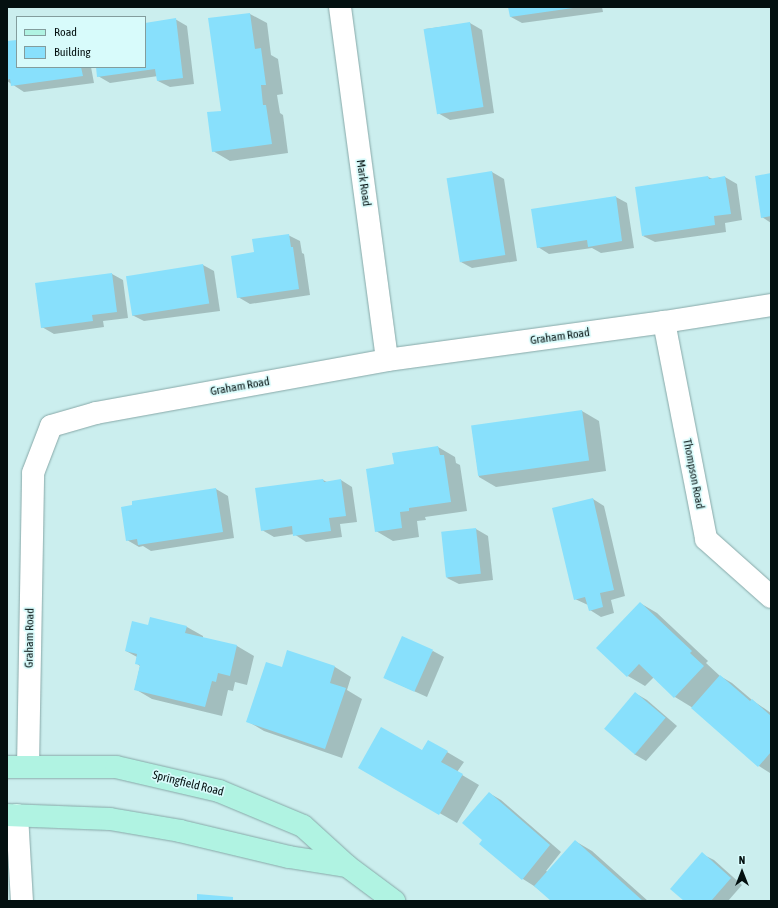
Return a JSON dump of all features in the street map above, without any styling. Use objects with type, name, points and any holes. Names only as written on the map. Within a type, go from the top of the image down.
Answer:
[{"type":"main road","name":"Springfield Road","points":[[17,767],[116,767],[219,791],[303,826],[347,866],[394,901]]},
{"type":"main road","name":"Springfield Road","points":[[12,815],[110,819],[180,831],[289,857],[347,866]]},
{"type":"street","name":"Mark Road","points":[[340,7],[387,360]]},
{"type":"street","name":"Graham Road","points":[[17,767],[33,473],[51,426],[96,413],[387,360],[664,322],[771,305]]},
{"type":"street","name":"Thompson Road","points":[[664,322],[706,539],[771,597]]},
{"type":"street","points":[[12,815],[22,901]]},
{"type":"building","points":[[508,7],[573,7],[573,8],[510,17]]},
{"type":"building","points":[[250,13],[255,49],[261,48],[266,85],[261,85],[263,105],[266,105],[272,144],[212,152],[207,112],[221,111],[208,18]]},
{"type":"building","points":[[176,18],[183,78],[157,81],[155,69],[97,77],[96,68],[146,68],[146,23]]},
{"type":"building","points":[[470,22],[483,107],[437,114],[424,29]]},
{"type":"building","points":[[16,40],[16,68],[81,68],[83,76],[11,86],[10,79],[7,80],[7,41]]},
{"type":"building","points":[[492,171],[505,255],[460,262],[447,178]]},
{"type":"building","points":[[771,173],[771,216],[761,218],[755,176]]},
{"type":"building","points":[[708,176],[709,179],[725,176],[731,214],[714,216],[715,225],[642,236],[635,187]]},
{"type":"building","points":[[616,196],[622,241],[588,247],[587,240],[537,248],[531,209]]},
{"type":"building","points":[[289,234],[291,247],[293,247],[299,289],[237,298],[231,256],[254,252],[252,239]]},
{"type":"building","points":[[203,264],[209,304],[132,316],[126,276]]},
{"type":"building","points":[[112,273],[117,312],[92,315],[93,321],[41,328],[35,283]]},
{"type":"building","points":[[582,410],[589,461],[478,476],[471,426]]},
{"type":"building","points":[[438,446],[440,455],[444,455],[451,502],[409,508],[409,511],[400,512],[402,528],[375,532],[366,469],[394,464],[392,453]]},
{"type":"building","points":[[323,479],[324,482],[341,479],[346,516],[329,518],[331,531],[293,536],[292,526],[261,531],[255,488]]},
{"type":"building","points":[[216,488],[223,532],[138,545],[137,539],[126,541],[121,507],[132,505],[132,501]]},
{"type":"building","points":[[593,498],[614,590],[600,593],[603,607],[589,611],[585,597],[574,600],[552,508]]},
{"type":"building","points":[[476,528],[481,574],[446,577],[441,532]]},
{"type":"building","points":[[640,602],[692,651],[690,653],[704,666],[674,698],[639,664],[627,677],[596,648]]},
{"type":"building","points":[[150,617],[187,626],[185,633],[237,645],[230,676],[218,673],[216,682],[212,681],[205,707],[134,690],[140,665],[135,664],[137,654],[125,651],[132,621],[148,625]]},
{"type":"building","points":[[402,636],[433,650],[414,692],[383,678]]},
{"type":"building","points":[[287,650],[335,666],[330,683],[346,688],[325,749],[246,722],[266,662],[282,667]]},
{"type":"building","points":[[720,675],[750,701],[752,699],[771,716],[771,752],[758,767],[691,708]]},
{"type":"building","points":[[635,692],[666,718],[635,754],[604,729]]},
{"type":"building","points":[[381,727],[422,750],[428,740],[448,751],[441,762],[463,774],[439,815],[358,768]]},
{"type":"building","points":[[489,792],[550,845],[522,880],[479,844],[482,840],[462,823]]},
{"type":"building","points":[[575,840],[643,901],[551,901],[534,886]]},
{"type":"building","points":[[702,852],[731,878],[711,901],[684,901],[670,889]]},
{"type":"building","points":[[197,894],[233,897],[233,901],[197,901]]}]
